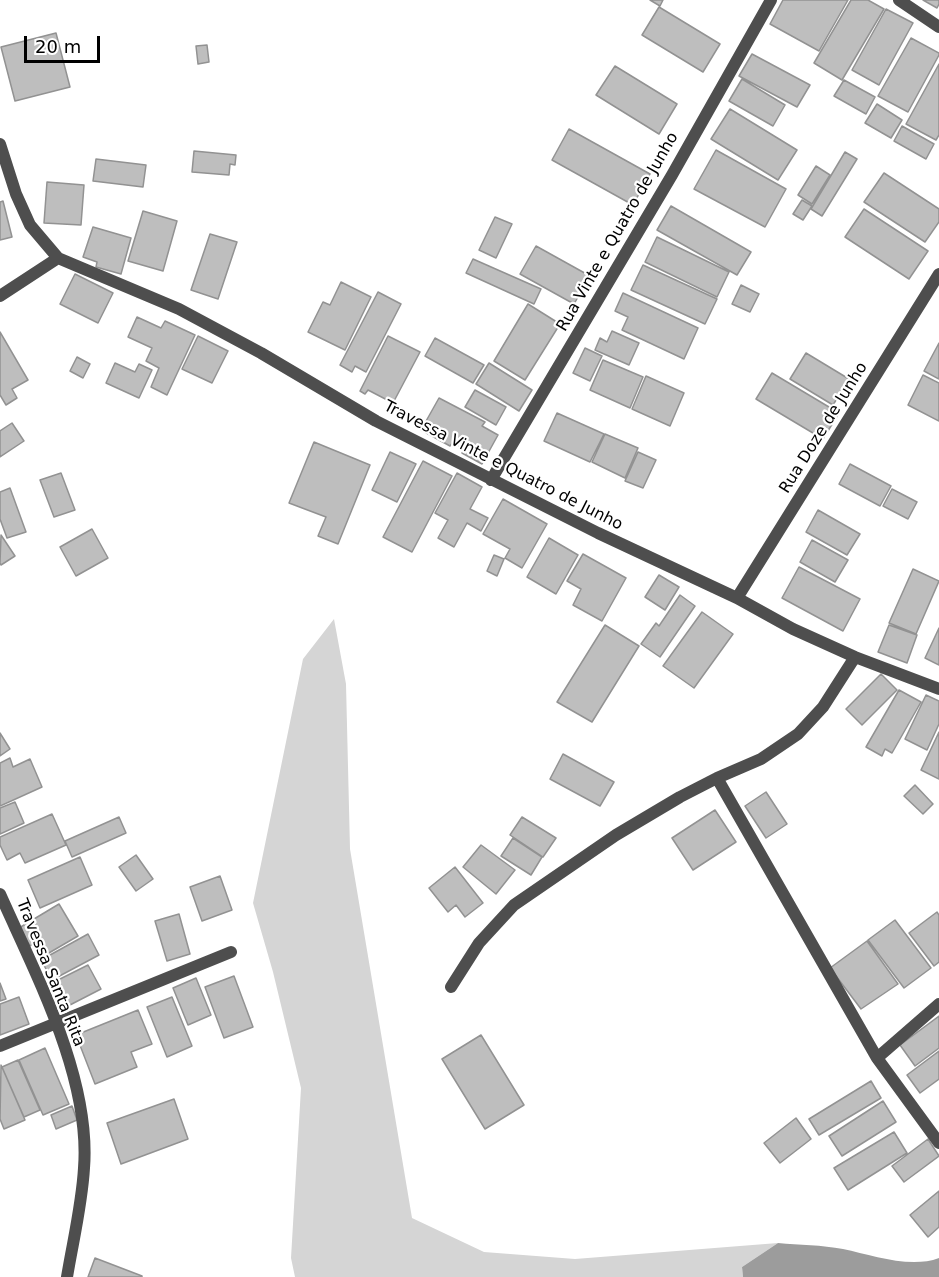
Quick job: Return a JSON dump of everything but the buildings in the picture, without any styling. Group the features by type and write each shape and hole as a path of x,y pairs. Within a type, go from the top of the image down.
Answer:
{"street":[{"name":"Rua Vinte e Quatro de Junho","path":"491,480 672,175 771,0"},
{"path":"899,0 939,27"},
{"path":"0,144 16,194 30,225 58,258 0,296"},
{"name":"Travessa Vinte e Quatro de Junho","path":"58,258 179,309 261,353 376,421 598,533 736,598 793,629 855,657 939,689"},
{"name":"Rua Doze de Junho","path":"736,598 939,274"},
{"path":"451,987 479,943 514,905 616,835 717,778 761,759 798,734 823,707 855,657"},
{"path":"717,778 877,1058 939,1143"},
{"name":"Travessa Santa Rita","path":"0,894 57,1024 72,1073 82,1118 85,1167 67,1277"},
{"path":"0,1046 231,952"},
{"path":"877,1058 939,1004"}],"shaded area":[{"path":"334,619 346,684 350,849 412,1218 484,1252 575,1259 778,1243 742,1267 743,1277 295,1277 291,1258 301,1088 273,972 253,903 303,659"},
{"path":"778,1243 835,1248 904,1262 939,1258 939,1277 743,1277 742,1267"}]}
